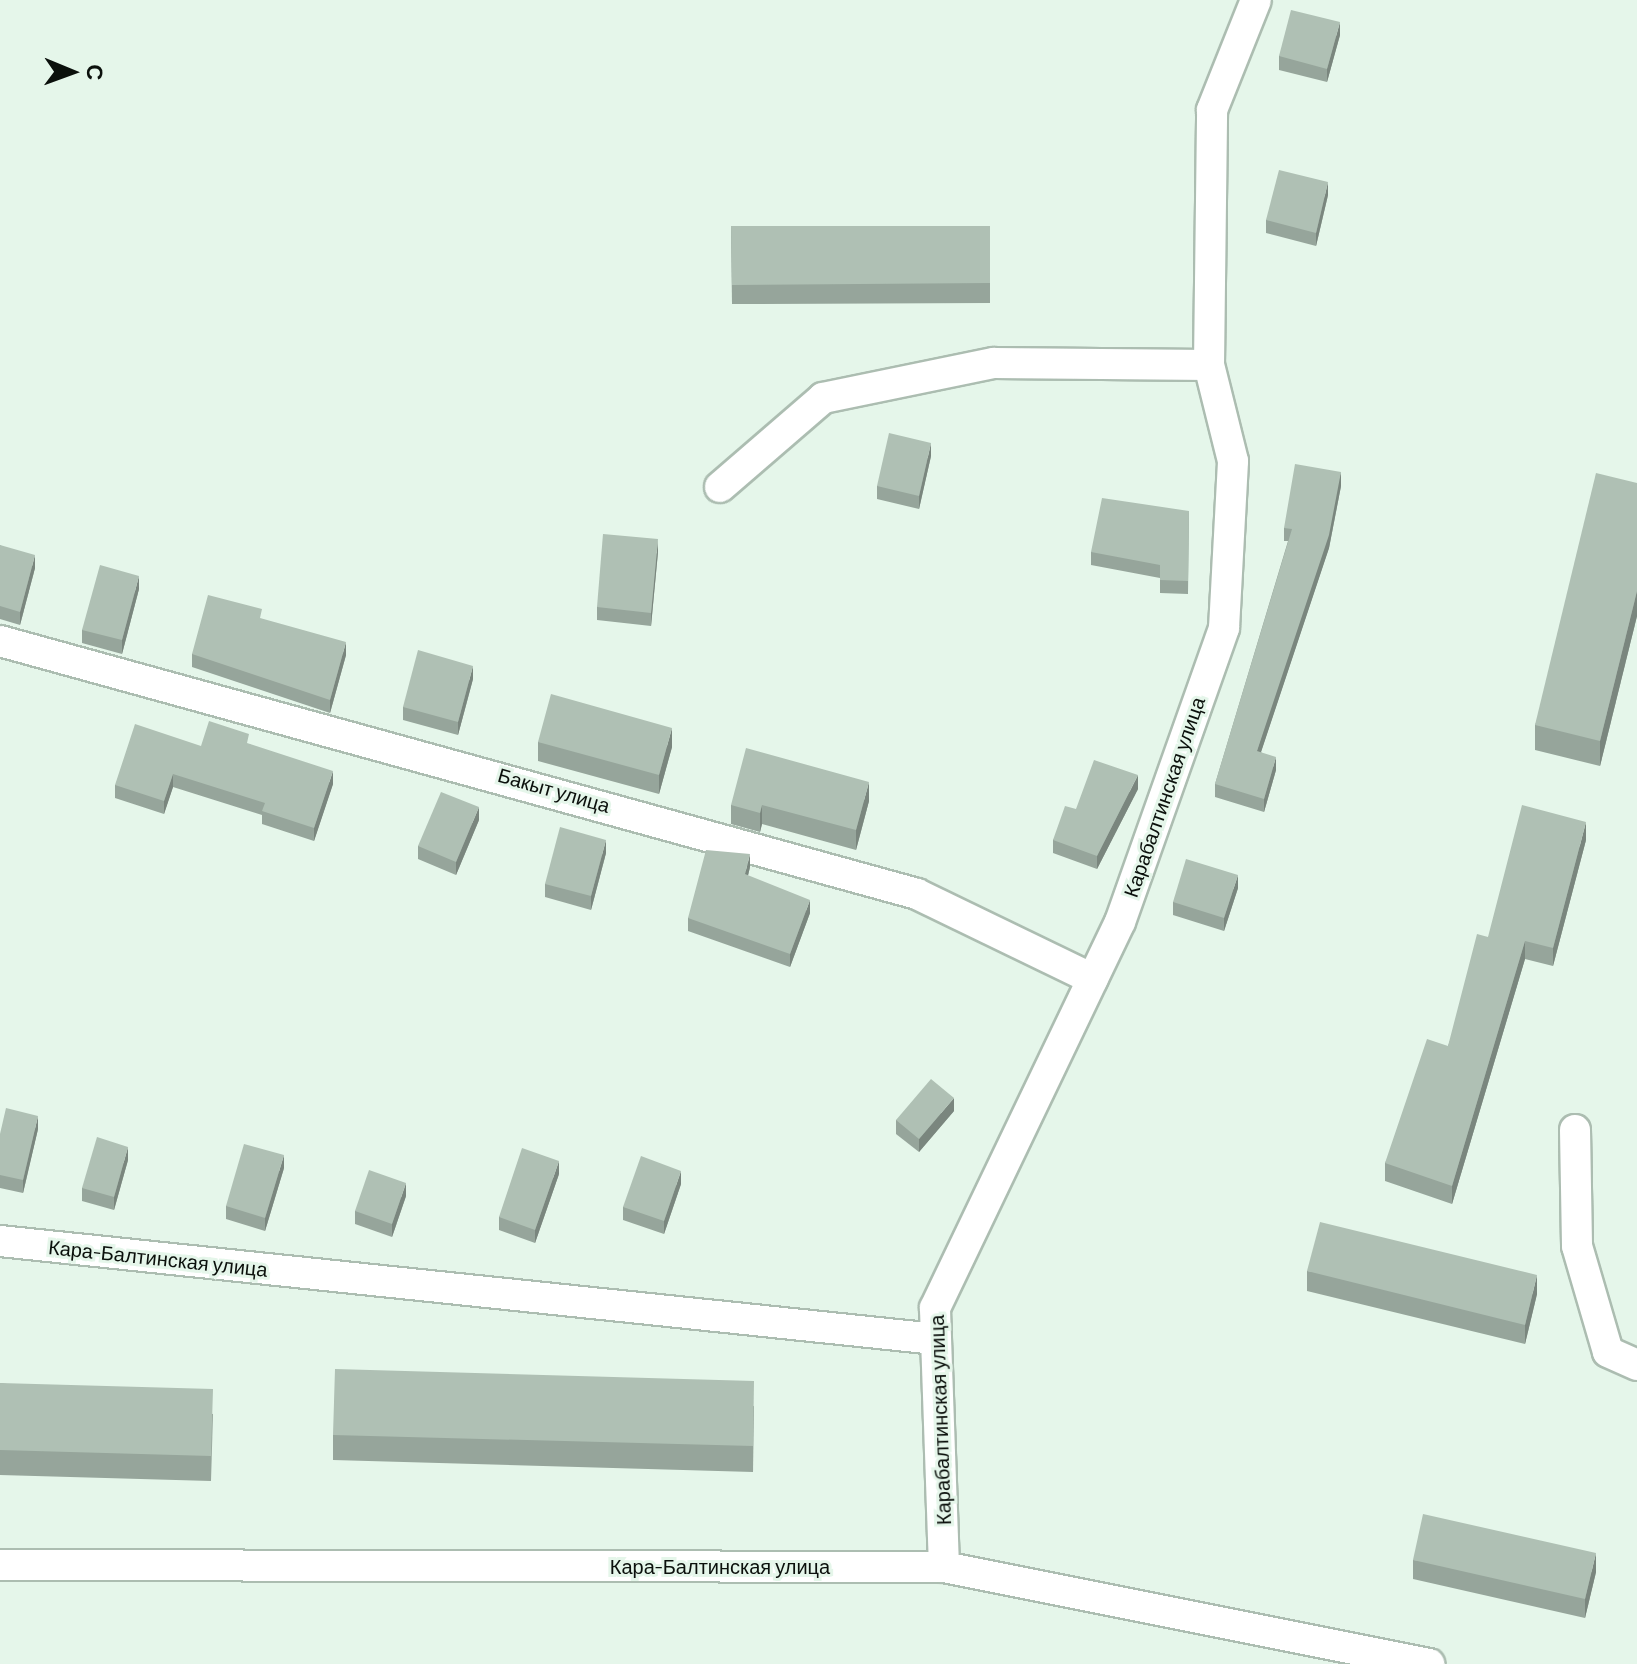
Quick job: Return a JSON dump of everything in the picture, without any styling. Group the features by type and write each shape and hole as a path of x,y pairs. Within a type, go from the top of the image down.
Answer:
{"street":[{"name":"Карабалтинская улица","path":"944,1567 935,1308 1120,922 1224,628 1233,461 1209,365 1212,110 1256,0"},
{"path":"720,487 823,398 994,363 1209,365"},
{"name":"Бакыт улица","path":"0,641 917,894 1093,979"},
{"path":"1575,1130 1577,1246 1608,1352 1637,1365"},
{"name":"Кара-Балтинская улица","path":"0,1241 936,1339"},
{"name":"Кара-Балтинская улица","path":"0,1565 944,1567 1429,1664"}],"building":[{"path":"1291,10 1340,22 1327,69 1279,56"},
{"path":"1279,170 1328,182 1316,233 1266,220"},
{"path":"731,226 990,226 990,283 732,285"},
{"path":"889,433 931,443 919,496 877,486"},
{"path":"1295,464 1341,472 1329,535 1257,751 1276,757 1264,799 1215,784 1292,529 1284,528"},
{"path":"1596,473 1637,483 1637,591 1600,741 1535,725"},
{"path":"1102,498 1189,511 1188,581 1160,580 1160,565 1091,552"},
{"path":"603,534 658,539 651,613 597,607"},
{"path":"0,545 35,555 20,612 0,606"},
{"path":"100,565 139,576 122,640 82,630"},
{"path":"208,595 262,609 260,618 346,642 330,700 192,654"},
{"path":"418,650 473,666 458,722 403,707"},
{"path":"551,694 672,728 659,775 538,742"},
{"path":"209,721 249,734 247,743 333,771 314,828 262,811 265,803 173,774 164,801 115,785 135,724 201,746"},
{"path":"746,748 869,782 856,830 762,805 760,813 731,805"},
{"path":"1094,760 1138,775 1097,856 1053,840 1065,806 1076,809"},
{"path":"441,792 479,807 456,862 418,846"},
{"path":"1522,805 1586,822 1553,948 1525,941 1452,1186 1385,1163 1427,1039 1448,1046 1477,934 1488,937"},
{"path":"560,827 606,840 591,896 545,884"},
{"path":"706,850 750,854 745,874 810,900 790,954 688,918"},
{"path":"1186,859 1238,875 1224,918 1173,902"},
{"path":"931,1079 954,1098 919,1139 896,1120"},
{"path":"6,1108 38,1116 23,1180 0,1175 0,1134"},
{"path":"97,1137 128,1147 114,1197 82,1188"},
{"path":"244,1144 284,1155 265,1218 226,1206"},
{"path":"522,1148 559,1161 535,1230 499,1217"},
{"path":"641,1156 681,1171 664,1221 623,1207"},
{"path":"369,1170 406,1183 392,1224 355,1211"},
{"path":"1320,1222 1537,1275 1525,1325 1307,1271"},
{"path":"335,1369 754,1381 753,1446 333,1435"},
{"path":"0,1383 213,1389 211,1456 0,1450"},
{"path":"1423,1514 1596,1553 1585,1599 1413,1560"}]}
